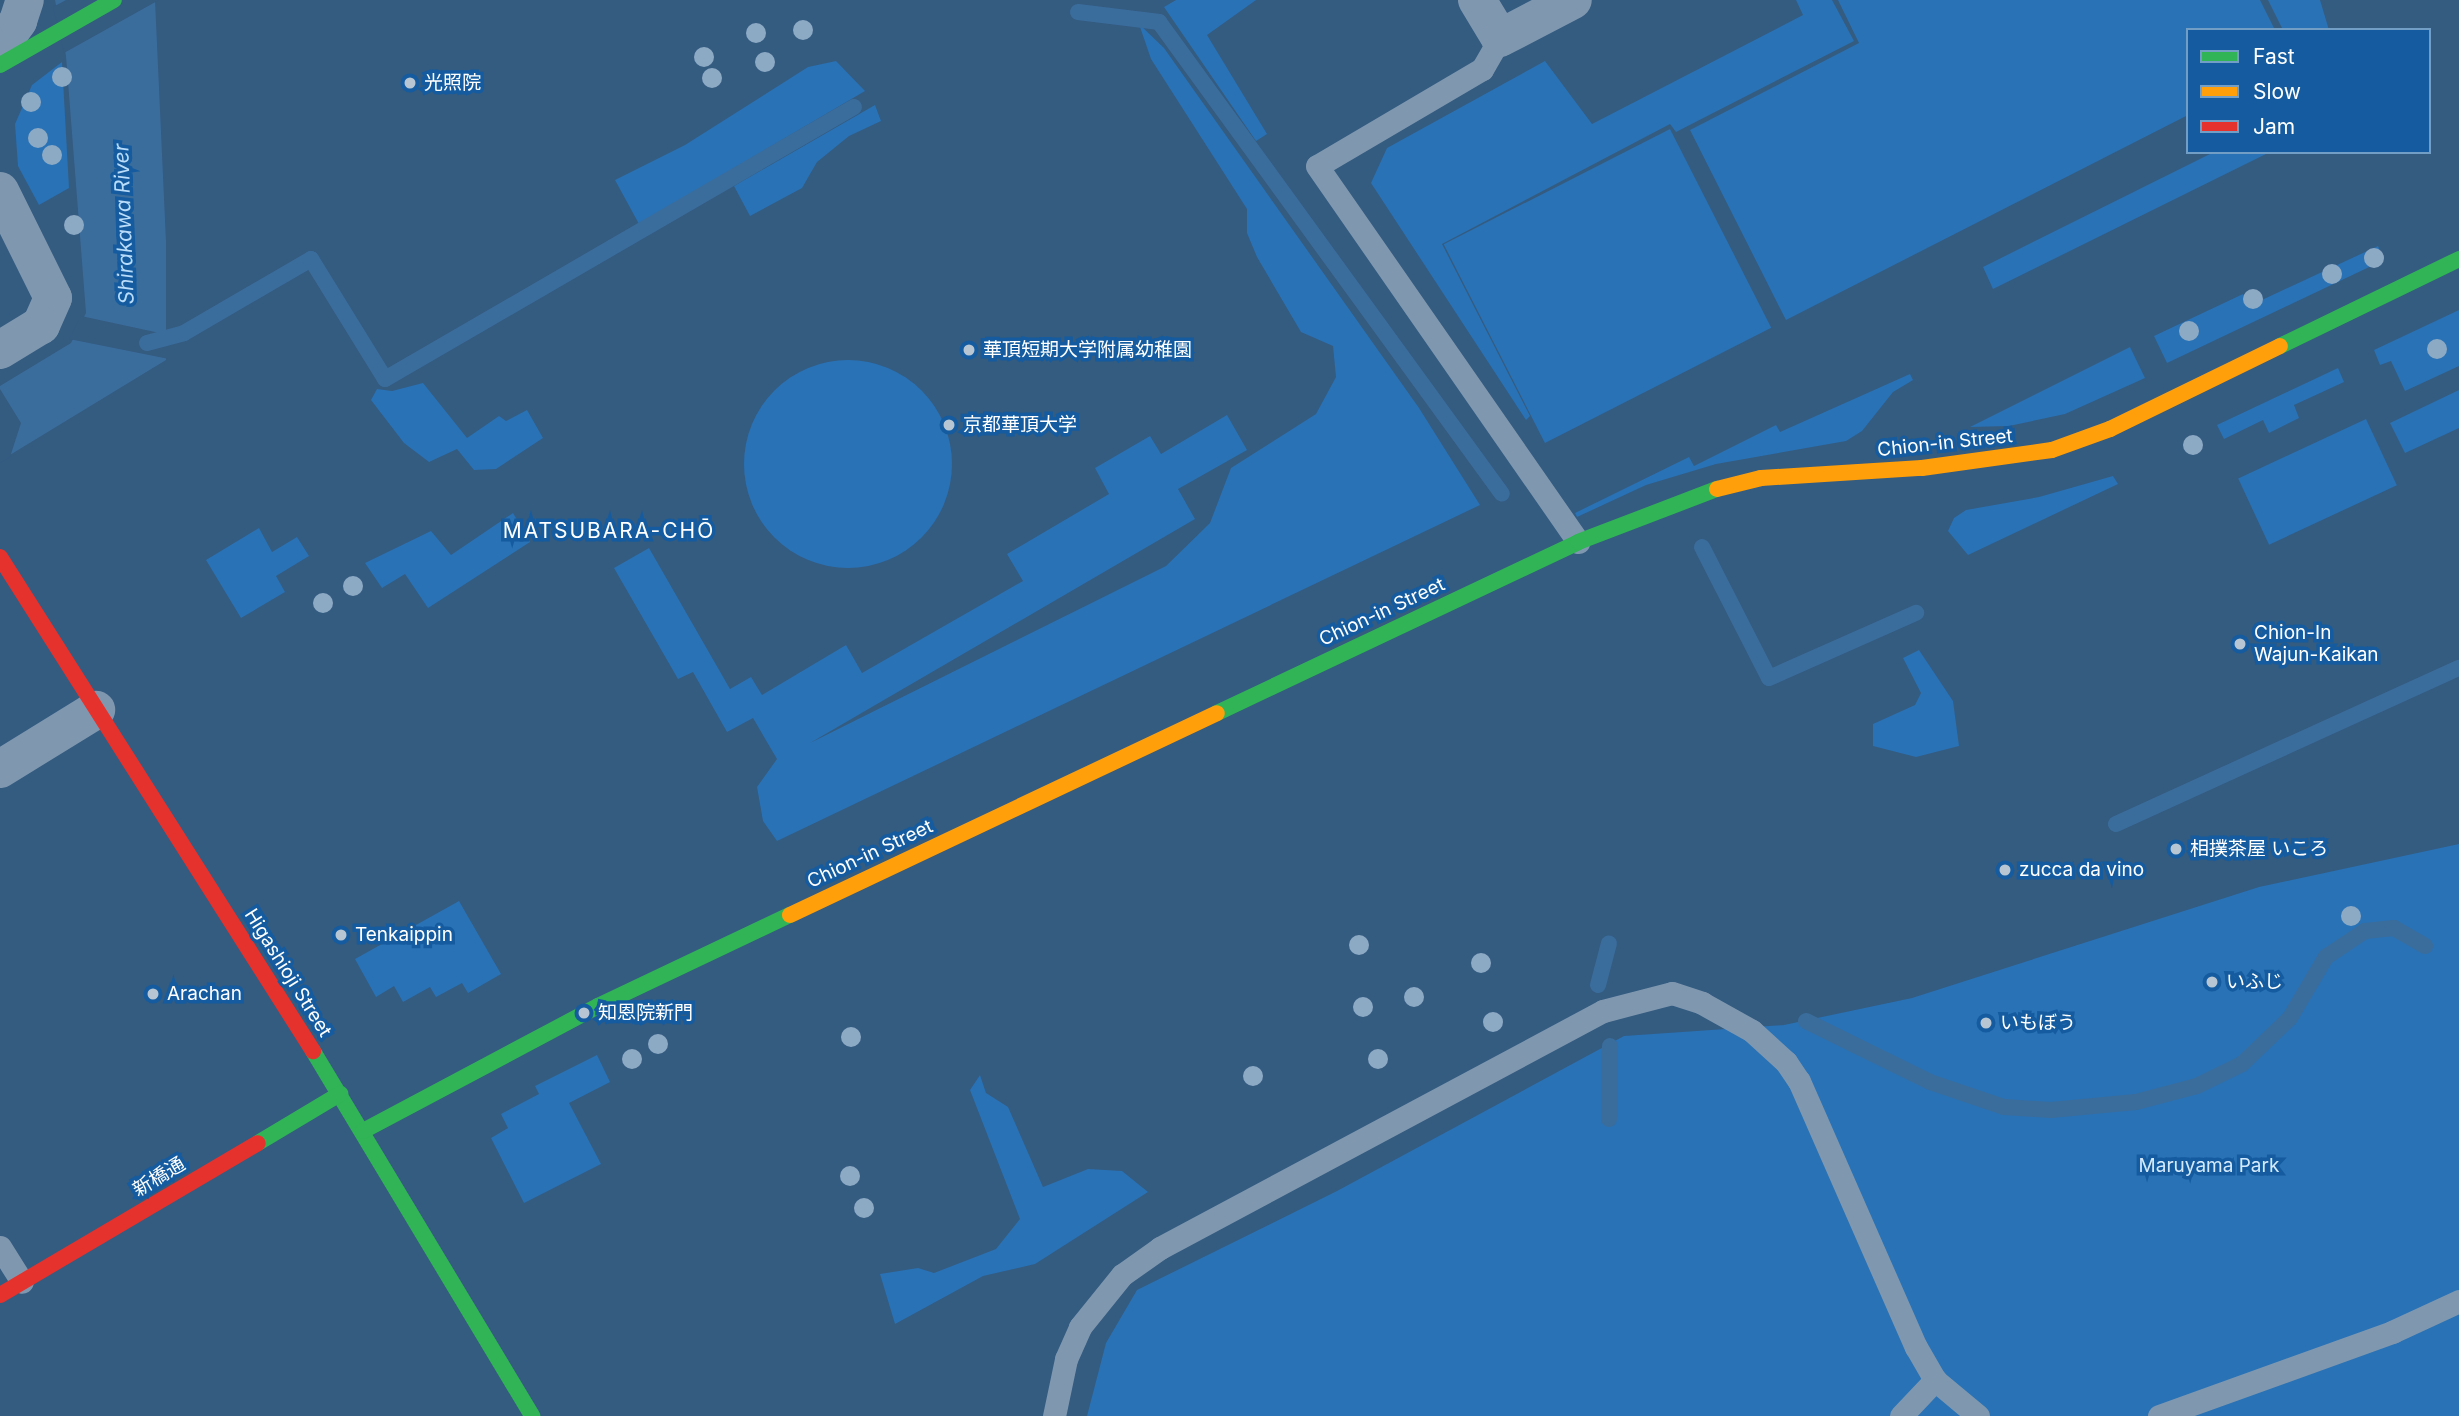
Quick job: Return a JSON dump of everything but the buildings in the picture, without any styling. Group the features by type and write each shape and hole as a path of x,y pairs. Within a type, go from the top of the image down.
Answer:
{"street":[{"path":"0,46 18,21 25,0"},
{"path":"0,65 114,0"},
{"path":"1477,0 1500,38 1573,0"},
{"path":"0,191 53,298 41,325 0,350"},
{"name":"Chion-in Street","path":"363,1131 598,1006 1577,542 1693,495 1739,482 1993,461 2062,447 2110,429 2459,259"},
{"name":"Higashioji Street","path":"0,557 363,1131 532,1416"},
{"path":"0,769 96,709"},
{"name":"新橋通","path":"0,1295 340,1094"}],"lane":[{"path":"1500,38 1482,69 1317,166 1577,542"},
{"path":"1054,1416 1066,1359 1080,1327 1122,1275 1160,1248 1603,1011 1672,993 1702,1003 1752,1031 1799,1080 1916,1347 1935,1380 1978,1416"},
{"path":"0,1247 22,1282"},
{"path":"2160,1416 2392,1332 2459,1301"},
{"path":"1901,1416 1935,1380"}],"green space":[{"path":"1176,0 1256,0 1207,35 1267,134 1256,141 1164,7"},
{"path":"1796,0 1832,0 1854,41 1676,132 1670,124 1442,244 1530,416 1526,420 1371,183 1387,148 1545,61 1592,124 1803,15"},
{"path":"1838,0 2260,0 2274,28 2186,28 2186,116 1786,320 1690,130 1859,43"},
{"path":"2268,0 2320,0 2328,28 2282,28"},
{"path":"1139,24 1164,48 1419,408 1480,505 777,841 763,821 757,787 777,759 753,718 727,732 693,672 678,679 614,568 649,548 730,689 751,677 762,695 846,645 862,673 1023,581 1007,554 1109,494 1095,468 1150,436 1161,454 1227,415 1247,450 1178,489 1195,519 810,743 1166,566 1210,523 1231,468 1316,414 1336,377 1333,346 1301,332 1257,257 1247,233 1247,209 1151,59"},
{"path":"836,61 865,91 639,224 615,180 685,145 808,67"},
{"path":"62,62 69,188 39,205 18,166 15,124 32,85"},
{"path":"875,105 881,121 849,136 817,162 802,188 750,216 734,186"},
{"path":"1670,129 1771,328 1545,443 1444,244"},
{"path":"2210,154 2266,154 1993,289 1983,267"},
{"path":"2378,246 2384,260 2167,363 2154,336 2243,294 2249,306"},
{"path":"2459,310 2459,366 2405,391 2391,361 2380,365 2374,350"},
{"path":"2130,347 2145,378 2065,414 2009,426 1970,427"},
{"path":"848,360 888,368 906,377 922,390 935,406 944,424 952,464 944,504 935,522 922,538 906,551 888,560 848,568 808,560 790,551 774,538 761,522 752,504 744,464 752,424 761,406 774,390 790,377 808,368"},
{"path":"2338,368 2344,382 2294,405 2299,418 2269,433 2263,420 2224,439 2217,425"},
{"path":"1910,374 1913,380 1893,392 1862,431 1846,441 1716,464 1646,485 1577,517 1575,513 1689,457 1694,466 1776,425 1780,432"},
{"path":"423,383 467,438 499,416 506,421 527,410 543,438 496,469 474,470 457,449 429,462 404,443 371,400 377,389 392,391"},
{"path":"2459,390 2459,428 2405,453 2390,423"},
{"path":"2366,419 2397,485 2269,545 2238,479"},
{"path":"2113,476 2118,484 1968,555 1948,531 1954,518 1966,510 2039,497"},
{"path":"513,513 530,542 428,608 405,574 382,588 365,563 431,531 451,555"},
{"path":"259,528 272,552 297,537 309,556 276,576 285,592 241,618 206,560"},
{"path":"1919,650 1953,701 1959,746 1916,757 1873,746 1873,724 1915,705 1921,693 1903,658"},
{"name":"Maruyama Park","path":"2459,844 2459,1416 1087,1416 1106,1343 1137,1290 1337,1191 1624,1036 1784,1025 1912,998 2259,887"},
{"path":"459,901 501,974 468,993 462,983 436,997 430,987 403,1002 394,986 376,997 355,959"},
{"path":"597,1055 610,1082 569,1103 601,1164 524,1203 491,1138 508,1128 501,1114 539,1094 535,1086"},
{"path":"980,1075 986,1093 1008,1107 1043,1187 1088,1169 1122,1171 1148,1192 1035,1264 983,1276 895,1324 880,1274 918,1268 934,1273 996,1249 1020,1219 970,1090"}],"water":[{"name":"Shirakawa River","path":"55,0 155,0 166,242 166,360 0,461 0,386 71,343 86,313 66,56"}],"pier":[{"path":"66,0 159,0 64,53 53,7"},
{"path":"81,316 169,335 169,359 69,339"},
{"path":"0,389 21,423 10,457 0,463"}],"waterway":[{"path":"1078,12 1159,22 1502,494"},
{"path":"147,343 184,333 311,259 385,379 854,107"},
{"path":"1702,547 1769,678 1916,613"},
{"path":"2116,824 2459,668"},
{"path":"1806,1021 1930,1082 2004,1107 2051,1110 2136,1102 2197,1086 2242,1064 2290,1018 2326,957 2365,931 2394,928 2425,946"},
{"path":"1598,985 1609,943"},
{"path":"1609,1119 1610,1046"}],"traffic: fast":[{"path":"0,65 114,0"},
{"path":"2280,346 2459,259"},
{"path":"1217,713 1578,542 1717,489"},
{"path":"363,1131 598,1006 790,915"},
{"path":"313,1051 532,1416"},
{"path":"258,1143 340,1094"}],"traffic: slow":[{"path":"1717,489 1761,478 1922,468 2052,450 2110,429 2280,346"},
{"path":"790,915 1217,713"}],"traffic: jam":[{"path":"0,557 313,1051"},
{"path":"0,1295 258,1143"}],"place":[{"name":"光照院","path":"410,83"},
{"name":"華頂短期大学附属幼稚園","path":"969,350"},
{"name":"京都華頂大学","path":"949,425"},
{"name":"Chion-In Wajun-Kaikan","path":"2240,644"},
{"name":"相撲茶屋 いころ","path":"2176,849"},
{"name":"zucca da vino","path":"2005,870"},
{"name":"Tenkaippin","path":"341,935"},
{"name":"いふじ","path":"2212,982"},
{"name":"Arachan","path":"153,994"},
{"name":"知恩院新門","path":"584,1013"},
{"name":"いもぼう","path":"1986,1023"}],"district":[{"name":"MATSUBARA-CHŌ","path":"609,531"}]}
